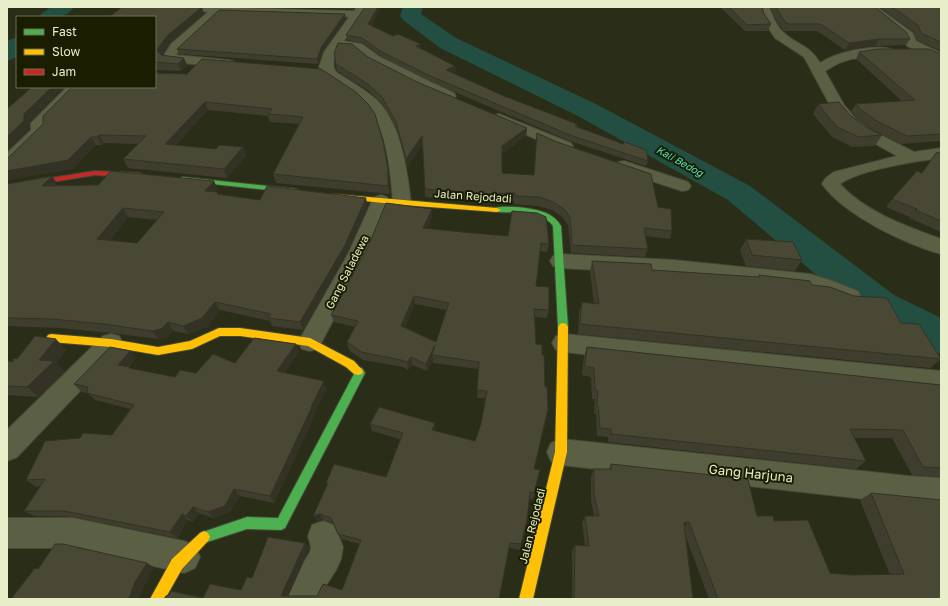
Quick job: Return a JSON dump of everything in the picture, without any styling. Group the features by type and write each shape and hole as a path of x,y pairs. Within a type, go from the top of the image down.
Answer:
{"street":[{"path":"764,7 769,20 779,35 805,52 818,70 838,106 850,121 866,133 912,157"},
{"path":"870,7 909,36 912,43 941,58"},
{"path":"219,8 175,47 168,58 243,65"},
{"path":"197,9 264,9 306,13 360,10"},
{"path":"254,21 264,9"},
{"path":"360,10 336,44 321,71 368,99 381,114 387,127 399,169 402,203"},
{"path":"336,44 358,47 375,60 417,82 460,101"},
{"path":"162,47 175,47"},
{"path":"818,70 833,60 848,55 927,51"},
{"path":"189,74 200,61"},
{"path":"7,162 39,131 39,123 74,88"},
{"path":"488,113 578,151"},
{"path":"941,153 912,157 840,176 833,180 831,184 842,197 853,205 914,236 941,247"},
{"path":"608,161 682,186"},
{"path":"7,186 95,173 146,175"},
{"path":"176,178 305,192"},
{"name":"Jalan Rejodadi","path":"328,195 402,203 538,214 548,216 554,220 557,226 564,343 561,452 526,599"},
{"name":"Gang Saladewa","path":"310,342 358,254 381,201"},
{"path":"560,261 674,268 810,282 850,297"},
{"path":"51,338 112,343 158,351 192,345 219,332 240,332 310,342 350,364 360,373 281,524 247,523 202,538 177,564 157,599"},
{"path":"7,448 112,343"},
{"path":"564,343 941,382"},
{"name":"Gang Harjuna","path":"561,452 901,489 941,492"},
{"path":"7,533 72,533 184,557"},
{"path":"304,599 315,573 324,559 327,547 322,536"}],"building":[{"path":"122,7 202,7 167,36 157,50 161,55 184,58 178,64 156,62 156,16 110,16"},
{"path":"365,7 378,7 368,24 393,36 398,34 421,44 416,46 455,66 446,70 504,96 577,124 575,126 623,144 625,142 646,150 648,161 570,135 428,75 380,51 362,38 346,35"},
{"path":"729,7 762,7 764,14 771,24 747,25"},
{"path":"776,7 875,7 906,32 910,39 879,39 849,43 821,24 787,24"},
{"path":"892,7 941,7 941,42 921,33 918,25"},
{"path":"219,10 345,14 322,46 317,59 177,49"},
{"path":"338,43 352,44 368,57 417,82 527,128 502,146 502,173 534,175 537,133 557,142 651,174 658,207 671,209 672,231 644,228 648,249 572,245 570,217 564,209 553,202 539,197 515,196 515,193 488,194 425,189 422,136 406,159 396,122 382,97 368,84 336,64 334,53"},
{"path":"877,49 929,49 941,54 941,134 907,136 877,121 860,109 856,104 915,100 859,52"},
{"path":"202,59 321,69 356,92 368,104 375,114 383,141 388,169 388,186 273,174 303,117 268,114 272,109 205,102 165,144 216,149 219,145 243,147 224,169 123,159 146,136 99,135 97,137 91,137 68,160 7,171 7,159 43,124 43,116 71,88 156,88 156,73 187,74"},
{"path":"31,88 51,88 24,114 24,121 7,137 7,109"},
{"path":"839,102 850,115 866,127 882,135 859,137 837,127 818,104"},
{"path":"941,152 941,221 892,199 917,171 922,173 936,153"},
{"path":"111,171 214,181 205,191 260,200 267,186 366,198 345,245 300,322 268,318 271,314 215,302 202,318 183,326 168,322 161,329 152,331 104,324 52,319 7,318 7,184 52,176 42,186 98,185","holes":["123,208 164,212 137,243 97,239"]},
{"path":"386,203 432,209 423,228 462,232 508,236 512,211 537,213 546,217 549,244 541,243 536,286 549,287 549,310 534,309 536,344 542,345 542,355 544,355 545,387 547,387 548,409 534,469 540,470 534,493 530,492 527,520 521,544 510,543 499,599 164,599 171,591 203,598 210,584 241,590 247,577 252,578 268,537 305,543 281,596 317,596 323,584 342,590 361,540 338,534 331,518 320,514 313,516 328,483 326,483 334,464 386,477 403,433 370,424 379,407 435,423 432,430 475,441 481,424 487,391 477,390 479,362 432,355 435,345 426,364 411,357 407,362 361,352 347,342 358,321 331,315 368,247","holes":["414,296 449,303 436,342 401,326"]},
{"path":"746,239 793,242 802,260 752,255"},
{"path":"592,261 651,264 652,270 759,277 759,275 810,281 812,285 830,287 854,296 887,298 901,323 919,324 941,359 580,324 582,302 599,304"},
{"path":"35,336 56,339 39,360 54,361 27,387 7,386 7,361 13,362 13,358 17,359"},
{"path":"254,338 296,344 277,371 324,381 270,496 234,489 225,506 208,512 193,507 186,516 182,514 170,532 64,511 24,511 45,479 26,480 45,441 80,438 83,433 112,435 134,405 87,393 88,387 74,384 110,347 130,351 118,365 175,377 180,370 196,373 213,354 235,363"},
{"path":"587,347 941,385 941,468 923,467 903,430 850,429 866,461 611,434 611,429 600,428 597,405 598,391 595,390 594,368 585,366"},
{"path":"611,464 748,479 757,516 773,516 774,521 808,520 830,573 852,575 904,574 871,493 941,500 941,599 718,599 689,522 684,523 693,599 574,599 575,545 589,546 585,516 599,516 594,494 594,469 611,469"},
{"path":"55,544 63,544 147,563 135,582 128,599 11,599 35,568 38,569"}],"waterway":[{"path":"50,16 64,7"},
{"name":"Kali Bedog","path":"413,7 410,16 448,43 587,110 739,193 880,306 941,337"},
{"path":"7,54 16,45"}],"traffic: fast":[{"path":"185,179 296,191"},
{"path":"497,210 522,210 539,213 553,220 557,226 563,327"},
{"path":"204,537 247,523 281,524 360,373 358,371"}],"traffic: slow":[{"path":"336,196 402,203 497,210"},
{"path":"526,599 561,452 563,327"},
{"path":"51,338 111,343 158,351 192,345 219,332 240,332 310,342 350,364 358,371"},
{"path":"157,599 177,564 204,537"}],"traffic: jam":[{"path":"7,187 95,173 139,175"}]}
